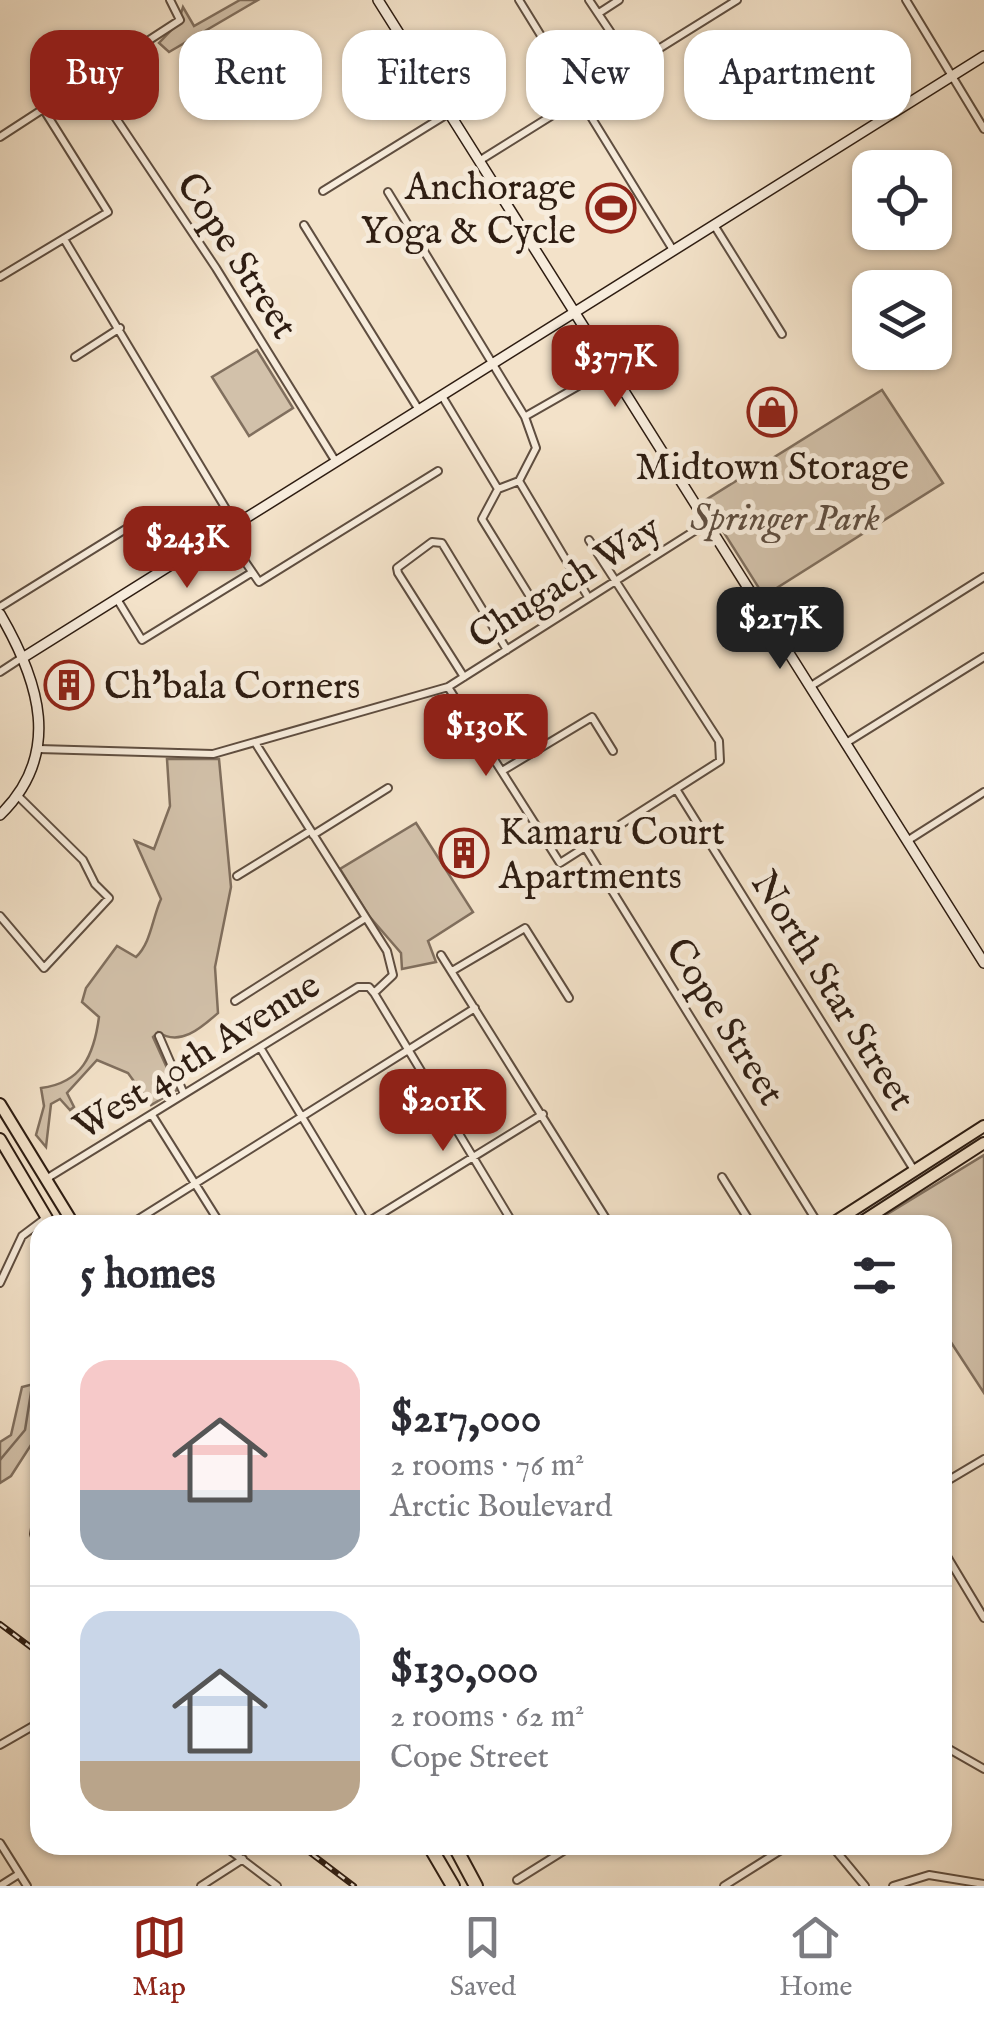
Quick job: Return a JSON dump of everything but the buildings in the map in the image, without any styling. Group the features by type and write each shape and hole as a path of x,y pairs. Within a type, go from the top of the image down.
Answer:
{"highway":[{"path":"435,1855 453,1886"},
{"path":"459,1855 476,1886"}],"main road":[{"path":"378,0 397,30"},
{"path":"24,657 984,56"},
{"path":"454,120 984,963"},
{"path":"0,611 24,657 40,708 38,748 17,794 1,816"},
{"path":"0,1104 68,1215"},
{"path":"845,1215 984,1126"},
{"path":"0,1140 45,1215"},
{"path":"872,1215 984,1143"}],"street":[{"path":"159,34 180,20 170,0"},
{"path":"520,0 538,30"},
{"path":"589,0 610,30"},
{"path":"599,13 619,0"},
{"path":"664,44 737,0"},
{"path":"906,0 984,129"},
{"path":"0,137 30,119"},
{"path":"0,278 108,212 50,120"},
{"name":"Cope Street","path":"118,120 216,268 336,462"},
{"path":"323,191 436,120"},
{"path":"479,160 544,120"},
{"path":"594,120 674,250"},
{"path":"388,192 525,416 536,448 519,480 498,490 482,519 546,624"},
{"path":"304,225 419,410"},
{"path":"714,225 782,334"},
{"path":"64,239 229,514 231,541 259,582 438,471"},
{"path":"75,357 120,328"},
{"path":"525,416 611,367"},
{"path":"442,396 498,490"},
{"path":"519,480 588,597"},
{"path":"0,611 145,517"},
{"name":"Chugach Way","path":"38,748 214,754 448,687 708,522"},
{"path":"448,687 560,864 720,761 718,742 589,540"},
{"path":"464,677 398,573 408,558 432,542 442,543 506,650"},
{"path":"117,599 142,640 250,572"},
{"path":"811,686 984,577"},
{"path":"0,672 24,657"},
{"path":"846,743 984,658"},
{"path":"502,771 592,718 613,751"},
{"path":"256,744 394,965 393,975 374,994 508,1215"},
{"path":"237,876 388,788"},
{"name":"North Star Street","path":"676,789 914,1170"},
{"path":"907,841 984,792"},
{"path":"0,916 44,968 109,898 94,884 83,860 17,794"},
{"name":"Cope Street","path":"585,847 813,1215"},
{"path":"235,1001 364,919"},
{"path":"452,971 525,928 569,998"},
{"path":"441,955 603,1215"},
{"name":"West 40th Avenue","path":"46,1179 358,988 369,988 374,994"},
{"path":"145,1215 475,1008"},
{"path":"158,1036 184,1094"},
{"path":"261,1049 360,1215"},
{"path":"379,1215 543,1114"},
{"path":"152,1115 215,1215"},
{"path":"722,1178 746,1215"},
{"path":"0,1282 22,1236 30,1232"},
{"path":"952,1478 984,1459"},
{"path":"952,1565 984,1618"},
{"path":"0,1746 30,1728"},
{"path":"952,1752 984,1769"},
{"path":"0,1844 27,1886"},
{"path":"237,1855 277,1886"},
{"path":"518,1880 557,1855"},
{"path":"729,1885 774,1855"},
{"path":"839,1855 865,1886"},
{"path":"201,1886 243,1860"},
{"path":"0,1886 19,1874"},
{"path":"894,1886 929,1875 984,1884"}],"green space":[{"path":"240,0 258,0 207,30 179,30 179,46 169,52 159,43 178,23 183,7 194,26"},
{"path":"257,350 293,408 249,436 212,377"},
{"name":"Springer Park","path":"882,390 943,483 764,596 704,501"},
{"path":"167,759 219,759 231,887 215,967 218,1013 182,1037 158,1032 153,1037 177,1090 151,1105 128,1073 97,1060 67,1093 74,1107 70,1110 60,1099 51,1104 46,1147 36,1135 44,1106 41,1088 76,1073 94,1043 99,1017 82,1002 86,988 117,946 136,957 148,938 161,899 135,841 154,849 170,806"},
{"path":"416,823 473,912 428,941 436,962 402,969 401,953 369,916 340,869"},
{"path":"984,1155 984,1393 952,1344 952,1215 886,1215"},
{"path":"30,1385 30,1447 11,1476 0,1483 0,1442 11,1435 22,1387"}],"waterway":[{"path":"0,1460 25,1430 30,1399"}],"railway":[{"path":"0,1624 30,1646"},
{"path":"313,1855 354,1886"}],"place":[{"name":"Anchorage Yoga & Cycle","path":"611,208"},
{"name":"Midtown Storage","path":"772,412"},
{"name":"Ch'bala Corners","path":"69,685"},
{"name":"Kamaru Court Apartments","path":"464,853"}]}
